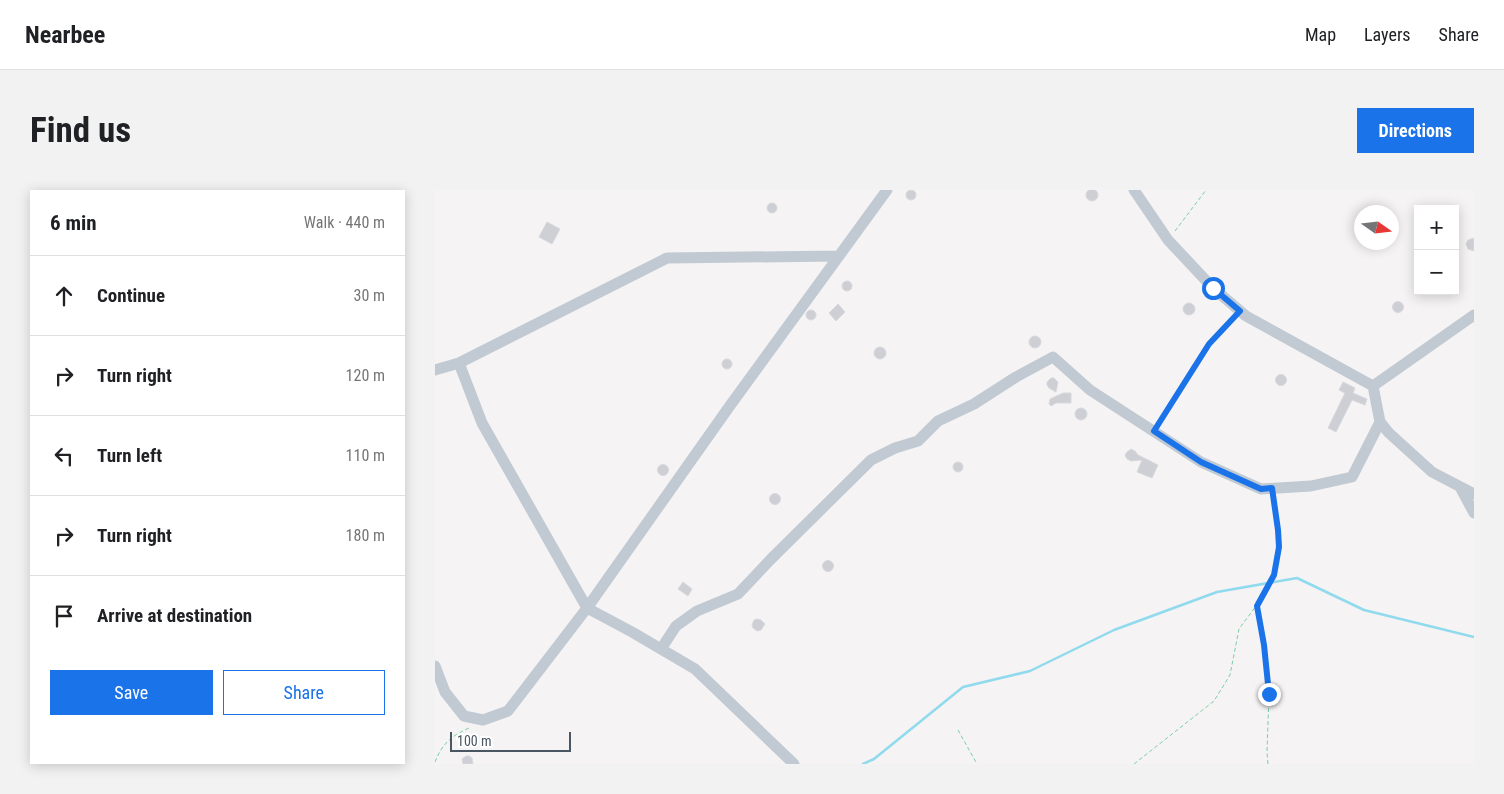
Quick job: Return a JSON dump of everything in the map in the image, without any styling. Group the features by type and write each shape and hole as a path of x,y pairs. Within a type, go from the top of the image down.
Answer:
{"street":[{"path":"435,666 445,692 464,716 483,720 508,711 587,608 729,407 887,190"},
{"path":"1134,190 1168,240 1213,288 1246,316 1373,386"},
{"path":"435,370 459,363 667,258 838,256"},
{"path":"1373,386 1474,314"},
{"path":"661,649 676,626 697,611 738,594 871,460 895,448 918,441 938,421 975,404 1016,377 1053,357 1090,390 1201,462 1261,489 1311,486 1352,478 1380,422"},
{"path":"459,363 482,423 587,608 695,669 794,764"},
{"path":"1373,386 1380,422 1389,433 1433,472 1474,494"},
{"path":"1460,487 1474,513"}],"path":[{"path":"1168,240 1206,190"},
{"path":"1154,431 1209,344 1240,311"},
{"path":"1134,764 1214,701 1230,675 1239,629 1257,606 1274,575 1279,547 1272,488"},
{"path":"1257,606 1264,645 1269,694 1268,764"},
{"path":"435,762 439,751 457,733 483,720"},
{"path":"958,730 977,764"}],"building":[{"path":"1092,189 1098,195 1092,201 1086,195"},
{"path":"909,190 913,190 916,195 915,199 909,200 906,197 906,193"},
{"path":"770,203 774,203 777,208 776,212 770,213 767,210 767,206"},
{"path":"547,222 560,229 552,244 539,237"},
{"path":"1474,238 1474,251 1468,249 1466,244 1468,240"},
{"path":"845,281 849,281 852,286 851,290 845,291 842,288 842,284"},
{"path":"1398,301 1404,307 1398,313 1392,307"},
{"path":"1189,303 1195,309 1189,315 1183,309"},
{"path":"838,304 845,312 836,321 829,313"},
{"path":"809,310 813,310 816,315 815,319 809,320 806,317 806,313"},
{"path":"1035,336 1041,342 1035,348 1029,342"},
{"path":"880,347 886,353 880,359 874,353"},
{"path":"725,359 729,359 732,364 731,368 725,369 722,366 722,362"},
{"path":"1281,374 1287,380 1281,386 1275,380"},
{"path":"1051,378 1058,382 1056,392 1047,385"},
{"path":"1343,382 1355,388 1353,393 1367,399 1365,405 1352,400 1336,432 1328,428 1345,393 1339,390"},
{"path":"1063,393 1071,393 1071,403 1056,403 1051,406 1049,404 1050,399"},
{"path":"1081,408 1087,414 1081,420 1075,414"},
{"path":"1131,449 1138,455 1158,465 1152,478 1137,472 1142,460 1131,461 1127,459 1125,455"},
{"path":"956,462 960,462 963,467 962,471 956,472 953,469 953,465"},
{"path":"663,464 669,470 663,476 657,470"},
{"path":"775,493 781,499 775,505 769,499"},
{"path":"828,560 834,566 828,572 822,566"},
{"path":"683,582 692,589 688,596 678,589"},
{"path":"757,619 765,624 761,630 757,631 752,625 754,620"},
{"path":"466,756 472,758 473,764 463,764 462,759"}],"waterway":[{"path":"863,764 874,759 963,687 1030,671 1114,630 1217,592 1297,578 1364,610 1474,637"}],"route":[{"path":"1213,288 1240,311 1209,344 1154,431 1201,462 1261,489 1272,488 1279,547 1274,575 1257,606 1264,645 1269,694"}]}
